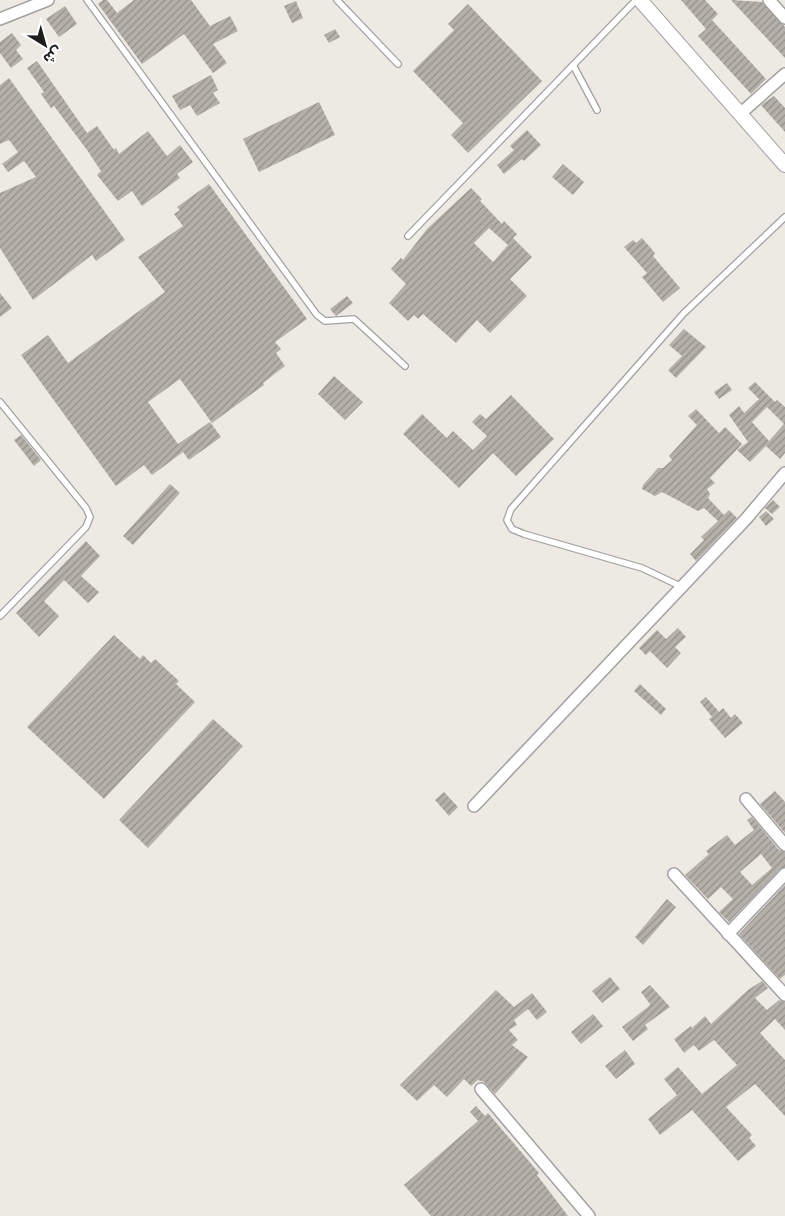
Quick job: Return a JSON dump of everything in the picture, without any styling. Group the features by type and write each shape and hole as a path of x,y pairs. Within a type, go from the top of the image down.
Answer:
{"street":[{"path":"0,19 48,0"},
{"path":"640,0 785,165"},
{"path":"769,0 785,18"},
{"path":"740,114 785,74"},
{"path":"474,806 746,519 785,474"},
{"path":"746,799 785,845"},
{"path":"674,874 728,934 784,991"},
{"path":"728,934 785,874"},
{"path":"481,1089 589,1216"}],"lane":[{"path":"87,0 317,315 325,321 354,319 405,366"},
{"path":"337,0 398,64"},
{"path":"408,236 636,0"},
{"path":"573,65 597,110"},
{"path":"682,587 642,568 524,534 512,528 507,520 511,509 684,314 785,217"},
{"path":"0,402 86,508 90,517 86,527 0,616"}],"building":[{"path":"103,0 107,0 117,13 134,0 191,0 210,26 230,16 238,31 213,44 227,63 213,73 184,34 142,64 98,4"},
{"path":"681,0 705,0 718,14 712,20 766,79 751,94 698,36 706,29"},
{"path":"731,0 762,2 785,27 785,58"},
{"path":"296,1 303,18 292,23 284,6"},
{"path":"468,4 542,81 468,153 451,135 463,123 413,71 454,30 448,24"},
{"path":"65,6 77,24 59,37 46,19"},
{"path":"335,29 340,37 329,43 324,35"},
{"path":"12,33 21,45 16,50 23,59 11,68 0,53 0,42"},
{"path":"37,61 87,133 97,126 119,154 148,131 167,156 180,145 193,162 177,174 180,178 142,206 132,191 118,201 97,175 101,171 87,150 54,106 51,108 41,94 44,92 27,68"},
{"path":"211,75 218,90 213,93 220,103 197,116 190,105 180,110 172,96"},
{"path":"9,78 125,240 96,261 92,255 33,300 0,248 0,193 36,177 24,161 8,172 2,164 18,152 9,140 0,144 0,85"},
{"path":"774,96 785,108 785,132 761,105"},
{"path":"319,102 335,135 259,172 243,139"},
{"path":"527,130 541,145 524,161 522,159 504,174 497,165 514,150 510,146"},
{"path":"563,164 584,182 573,195 552,177"},
{"path":"209,184 307,319 275,342 281,349 276,353 285,366 263,383 264,385 212,423 180,379 148,402 178,444 210,422 221,437 189,460 183,452 152,475 144,465 116,486 21,355 48,335 68,363 165,292 138,257 183,226 174,214 180,210 177,207"},
{"path":"471,188 482,199 480,201 502,224 504,221 517,234 513,238 532,257 510,279 527,296 490,333 477,320 456,343 423,314 418,319 414,315 408,321 389,303 406,284 391,269 401,258 403,260 427,229","holes":["489,228 508,245 493,262 474,243"]},
{"path":"642,238 655,253 653,256 680,288 663,302 642,277 647,273 624,247 633,240 636,243"},
{"path":"0,293 12,308 0,317"},
{"path":"347,296 353,303 336,316 330,309"},
{"path":"684,329 706,347 676,378 668,370 682,356 669,345"},
{"path":"334,376 363,402 345,420 318,394"},
{"path":"755,382 775,402 777,400 785,407 785,453 780,459 766,446 750,462 737,450 748,442 729,415 739,406 744,413 759,399 748,388","holes":["767,407 784,424 769,441 752,422"]},
{"path":"727,383 732,390 719,399 714,392"},
{"path":"511,395 554,439 516,476 493,453 459,488 403,434 422,414 447,438 453,431 473,450 487,436 472,422 480,414 486,419"},
{"path":"696,409 719,433 725,427 742,444 710,478 715,483 707,489 710,494 708,498 724,515 729,510 737,518 696,561 690,554 704,540 701,537 718,521 704,508 698,511 662,492 655,496 642,489 643,485 658,468 663,468 672,460 669,456 697,425 688,416"},
{"path":"21,435 41,460 34,466 14,440"},
{"path":"170,484 180,493 133,545 123,536"},
{"path":"773,500 780,507 772,514 765,508"},
{"path":"766,511 774,519 766,526 759,517"},
{"path":"86,541 100,556 81,576 99,592 88,603 64,580 44,601 59,616 39,637 16,613"},
{"path":"678,628 686,637 675,647 681,653 667,668 650,651 646,655 639,648 657,630 666,639"},
{"path":"114,635 140,659 143,655 151,663 155,659 179,681 176,684 195,702 104,799 27,727"},
{"path":"640,684 666,709 661,715 634,691"},
{"path":"706,697 719,712 723,708 731,718 735,714 743,723 725,738 709,719 712,717 700,702"},
{"path":"213,719 243,746 148,848 119,820"},
{"path":"775,791 785,802 785,833 760,804"},
{"path":"444,792 458,807 449,816 435,800"},
{"path":"752,817 779,850 785,852 785,867 780,869 729,922 719,912 733,899 721,887 708,899 685,875 709,854 706,851 727,835 735,845 754,830 747,820","holes":["761,854 772,868 752,885 740,872"]},
{"path":"785,885 785,975 780,979 739,934"},
{"path":"667,899 676,907 643,945 635,937"},
{"path":"610,977 620,989 602,1003 592,991"},
{"path":"762,981 768,988 755,998 767,1010 779,1000 785,1002 785,1030 775,1019 760,1033 785,1060 785,1116 755,1084 726,1107 752,1135 749,1138 756,1146 738,1161 692,1110 660,1135 648,1119 677,1095 664,1079 678,1067 702,1094 737,1065 714,1040 699,1051 694,1045 684,1053 674,1039 691,1026 692,1028 705,1016 711,1024 748,990"},
{"path":"650,985 670,1007 645,1025 648,1029 633,1041 622,1027 650,1004 641,992"},
{"path":"496,990 514,1007 532,993 547,1012 537,1020 528,1009 514,1020 517,1025 509,1030 518,1040 512,1045 528,1057 495,1094 484,1082 478,1080 471,1086 464,1079 447,1097 434,1085 417,1101 400,1085"},
{"path":"593,1014 603,1026 581,1044 571,1032"},
{"path":"625,1050 635,1064 616,1079 605,1066"},
{"path":"476,1106 485,1116 488,1113 539,1173 537,1175 568,1216 431,1216 404,1185 478,1121 470,1112"}]}
